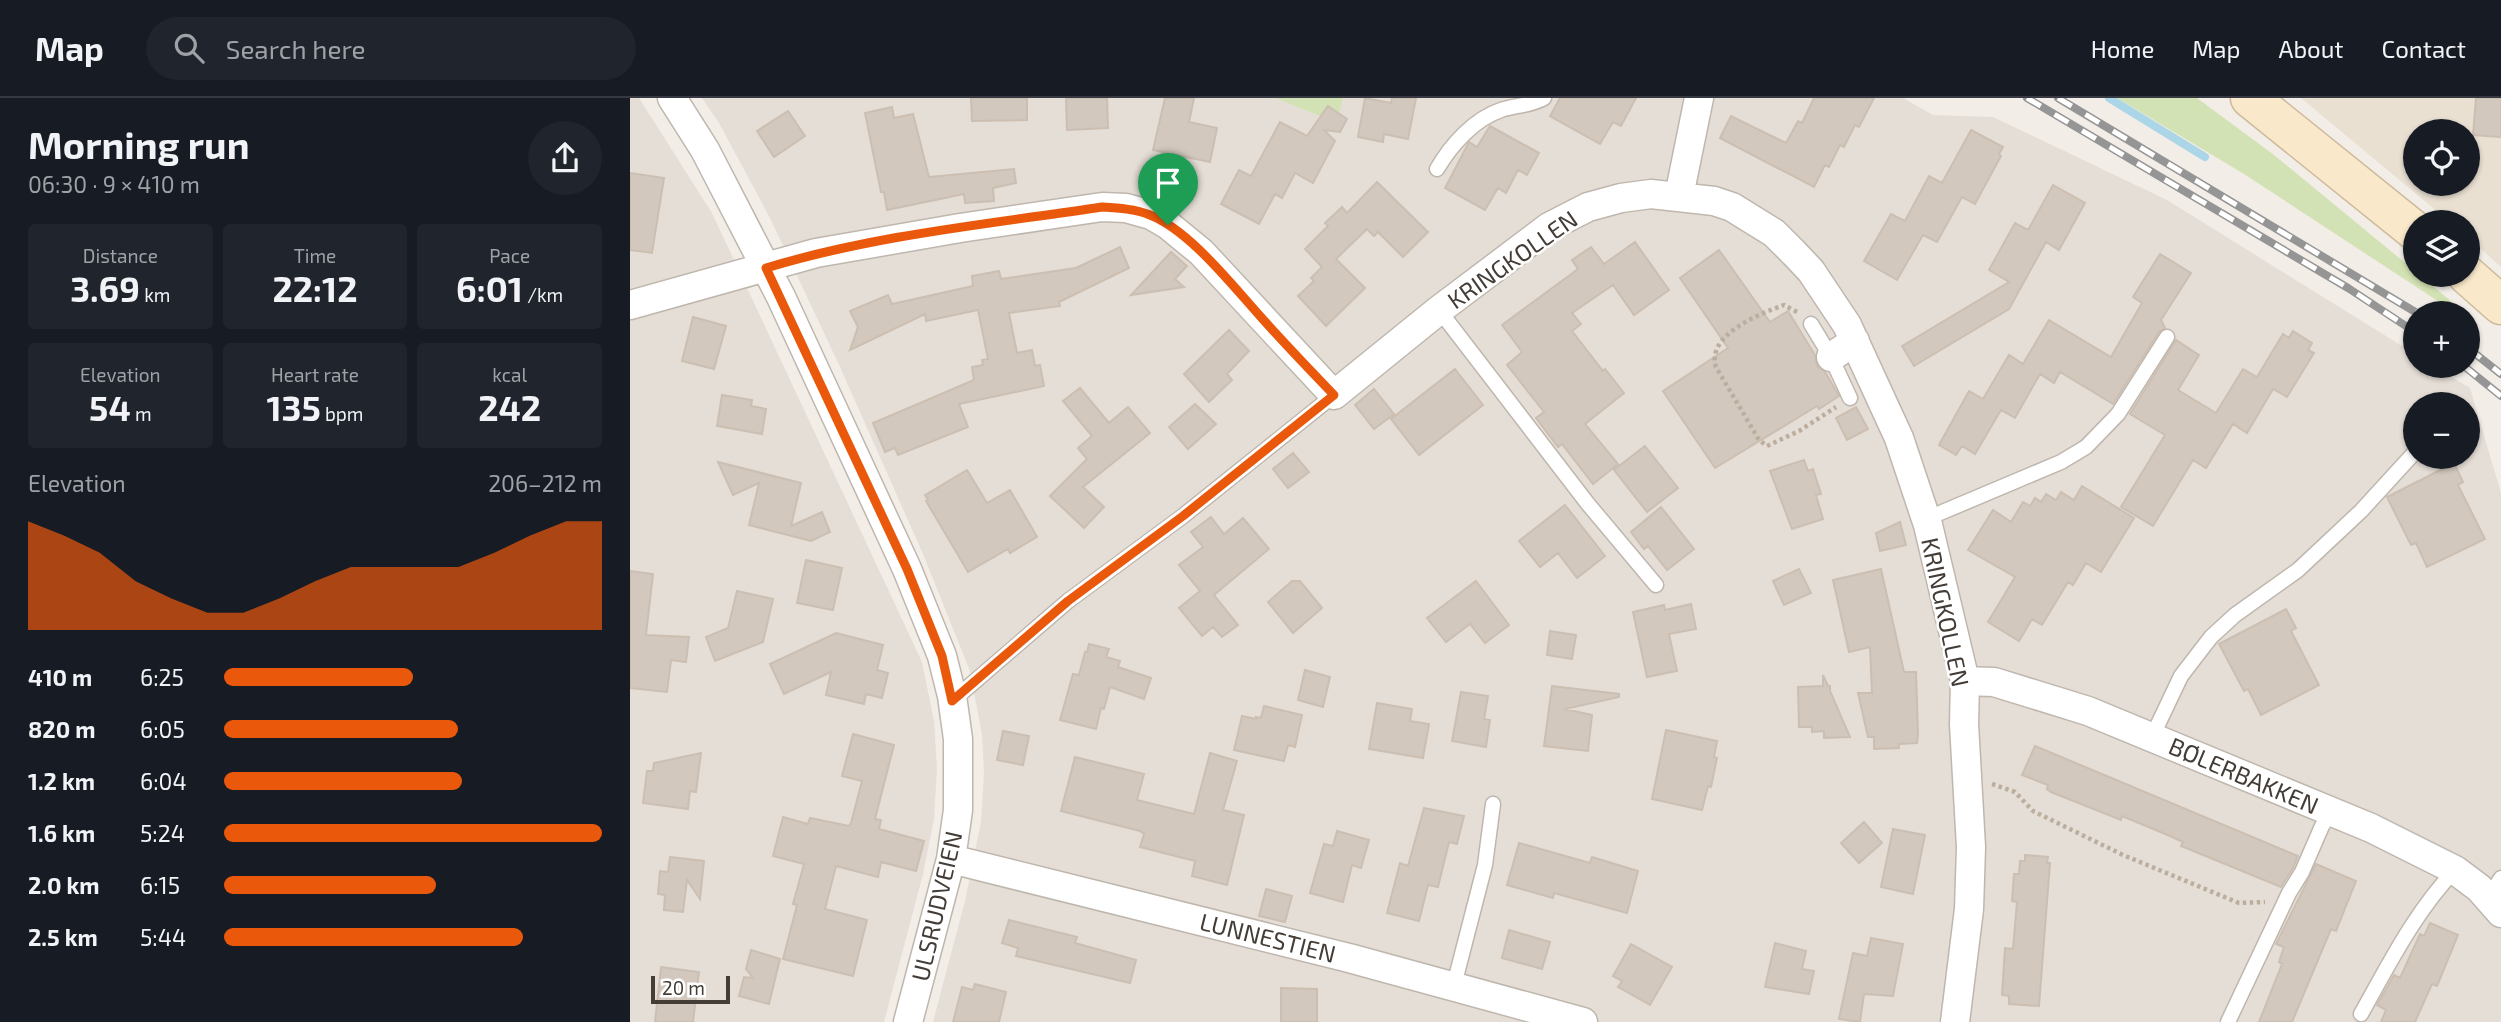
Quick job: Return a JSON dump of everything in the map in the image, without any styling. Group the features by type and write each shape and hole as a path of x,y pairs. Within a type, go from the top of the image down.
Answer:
{"main road":[{"path":"2250,98 2403,221"},
{"path":"2480,286 2501,305"}],"street":[{"name":"ULSRUDVEIEN","path":"672,98 711,162 766,268 907,569 942,656 952,701 959,768 958,810 951,859 908,1022"},
{"path":"1679,196 1699,98"},
{"name":"KRINGKOLLEN","path":"1334,395 1439,310 1549,227 1588,207 1631,196 1679,196 1714,201 1732,207 1774,233 1811,271 1847,325 1899,438 1925,516 1965,681 1964,724 1971,847 1969,909 1955,1022"},
{"path":"630,305 816,253 950,229 1102,207 1126,208 1151,215 1201,252 1334,395"},
{"path":"1831,357 1855,341"},
{"name":"BØLERBAKKEN","path":"1965,681 1994,682 2088,711 2371,828 2455,870 2479,888 2497,896"},
{"name":"LUNNESTIEN","path":"951,859 1454,985 1583,1022"}],"lane":[{"path":"1437,169 1447,152 1487,116 1544,98"},
{"name":"KRINGKOLLEN","path":"1439,310 1588,504 1656,585"},
{"path":"1811,324 1831,357 1850,398"},
{"path":"1925,516 1940,513 2061,462 2086,447 2118,414 2166,337"},
{"name":"KRINGKOLLEN","path":"952,701 1068,601 1164,531 1334,395"},
{"path":"2152,737 2181,677 2211,637 2235,615 2298,570 2361,511 2403,465"},
{"path":"1454,985 1485,865 1493,804"},
{"path":"2228,1022 2330,812"},
{"path":"2361,1014 2414,922 2455,870"}],"path":[{"path":"1811,324 1787,305 1759,315 1737,327 1719,343 1713,358 1721,376 1759,440 1767,446 1799,431 1850,398"},
{"path":"1968,783 1999,785 2015,792 2033,811 2088,839 2239,903 2268,901 2289,893"}],"shaded area":[{"path":"630,98 639,98 712,213 922,662 934,721 937,769 934,819 923,874 884,1022 630,1022"},
{"path":"702,98 1275,98 1337,123 1343,98 1903,98 1933,115 1993,117 2167,200 2403,347 2403,378 2454,378 2470,388 2471,392 2403,392 2403,469 2480,469 2480,422 2501,493 2501,1022 933,1022 965,901 981,822 984,772 982,735 970,671 923,554 770,218 719,123"},
{"path":"2301,98 2501,98 2501,267 2480,248 2480,210 2436,210 2419,196 2480,196 2480,119 2403,119 2403,183"}],"green space":[{"path":"1275,98 1343,98 1337,123"},
{"path":"2117,98 2197,98 2274,155 2403,261 2403,278 2244,174"},
{"path":"2416,287 2434,287 2451,301 2438,301"}],"building":[{"path":"971,98 1027,98 1027,120 972,121"},
{"path":"1066,98 1107,98 1108,128 1067,130"},
{"path":"1165,98 1194,98 1189,122 1217,128 1210,162 1153,150"},
{"path":"1365,98 1391,103 1392,98 1416,98 1408,139 1384,134 1383,142 1358,137"},
{"path":"1560,98 1636,98 1621,126 1613,122 1600,144 1550,116"},
{"path":"1814,98 1874,98 1859,127 1855,125 1844,147 1840,145 1829,167 1825,165 1814,187 1720,138 1731,116 1786,143 1798,121 1802,123"},
{"path":"2476,98 2501,98 2501,137 2480,136 2480,119 2474,119"},
{"path":"1328,106 1347,119 1340,132 1324,130 1335,141 1313,183 1295,173 1282,198 1275,194 1259,224 1221,204 1239,170 1251,176 1280,122 1307,136"},
{"path":"892,107 894,118 913,114 929,177 1014,169 1016,183 993,188 994,201 965,203 964,194 887,210 865,113"},
{"path":"788,111 805,136 774,157 757,131"},
{"path":"1490,126 1539,153 1527,175 1518,170 1506,193 1498,188 1485,210 1445,188 1469,142 1477,147"},
{"path":"1971,130 2003,147 1999,154 2001,156 1975,204 1962,197 1937,242 1923,235 1897,280 1864,261 1891,214 1905,221 1929,176 1942,183"},
{"path":"630,173 664,178 652,253 630,250"},
{"path":"1377,182 1428,232 1403,257 1378,232 1374,236 1367,229 1336,259 1365,288 1326,326 1298,296 1314,281 1311,278 1322,267 1305,249 1328,226 1325,223 1342,207 1347,213"},
{"path":"2053,185 2085,203 2059,250 2046,242 2009,309 1914,366 1902,346 2009,282 1989,270 2015,223 2028,230"},
{"path":"1635,242 1669,290 1634,315 1613,285 1572,313 1581,324 1572,331 1624,393 1585,424 1618,464 1593,484 1562,444 1558,447 1536,418 1544,412 1507,365 1522,352 1502,325 1578,269 1572,260 1591,247 1604,264"},
{"path":"1120,247 1129,268 1059,302 1060,306 1009,313 1017,353 1032,350 1035,366 1040,365 1044,386 959,404 968,427 898,455 895,448 885,452 873,423 974,380 972,367 983,365 982,360 988,359 978,310 926,321 925,314 850,350 858,327 850,311 888,295 892,304 973,286 972,276 999,271 1001,279 1076,268"},
{"path":"1719,250 1770,322 1788,311 1815,355 1817,366 1825,372 1839,396 1819,409 1817,406 1715,468 1663,391 1728,348 1680,278"},
{"path":"1171,252 1187,266 1175,279 1184,287 1131,295"},
{"path":"2160,254 2191,273 2161,320 2165,328 2159,332 2113,404 2060,372 2054,383 2040,374 2015,418 2001,410 1975,454 1962,446 1956,455 1939,445 1969,391 1983,399 2009,355 2023,364 2049,320 2111,357 2142,303 2133,297"},
{"path":"693,317 726,326 714,369 682,361"},
{"path":"1229,330 1249,351 1227,374 1232,380 1209,402 1184,374"},
{"path":"2293,331 2312,343 2308,350 2314,353 2287,397 2273,389 2247,433 2233,424 2206,468 2193,460 2153,526 2121,507 2165,435 2130,414 2176,340 2199,355 2178,390 2216,413 2243,369 2257,377 2283,334 2289,338"},
{"path":"1455,369 1483,405 1419,455 1391,419"},
{"path":"1080,388 1109,423 1128,407 1150,433 1083,487 1104,507 1084,528 1050,496 1087,459 1078,448 1092,436 1063,401"},
{"path":"1374,389 1394,414 1374,429 1355,405"},
{"path":"722,395 752,400 751,406 766,409 762,434 717,426"},
{"path":"1195,404 1216,424 1188,449 1169,427"},
{"path":"1856,407 1868,429 1847,440 1836,418"},
{"path":"1645,446 1678,488 1647,512 1614,470"},
{"path":"1293,453 1309,472 1288,488 1273,469"},
{"path":"1804,460 1808,471 1813,469 1821,494 1816,495 1823,519 1792,529 1770,471"},
{"path":"718,462 801,483 791,526 822,512 830,532 811,541 749,525 759,483 733,495"},
{"path":"2442,469 2457,469 2463,482 2458,485 2485,539 2427,567 2416,543 2411,545 2387,497"},
{"path":"967,470 987,503 1010,490 1037,537 1010,553 1008,549 968,572 925,495"},
{"path":"2082,486 2134,518 2101,572 2086,563 2073,585 2068,582 2042,625 2032,619 2019,641 1988,622 2015,577 1968,550 1993,510 2011,522 2023,502 2030,506 2035,498 2041,502 2046,494 2056,500 2061,492 2074,500"},
{"path":"1565,505 1605,556 1577,578 1558,553 1540,567 1519,541"},
{"path":"1661,507 1694,549 1667,570 1648,546 1644,549 1631,532"},
{"path":"1211,517 1224,534 1243,518 1269,549 1214,595 1238,625 1222,637 1213,627 1202,636 1179,608 1200,591 1179,565 1203,547 1191,532"},
{"path":"1900,522 1906,545 1880,551 1876,533"},
{"path":"806,560 842,568 833,610 797,603"},
{"path":"1799,569 1811,593 1784,605 1773,581"},
{"path":"1881,569 1904,672 1916,672 1918,734 1917,743 1899,744 1899,748 1874,749 1874,737 1868,737 1858,693 1872,693 1870,647 1849,652 1833,580"},
{"path":"630,571 653,574 646,635 689,637 686,662 671,660 667,692 630,688"},
{"path":"1292,581 1300,581 1322,608 1293,633 1268,602"},
{"path":"1476,581 1509,625 1485,643 1470,624 1446,642 1427,618"},
{"path":"737,591 773,599 763,642 715,661 706,637 728,628"},
{"path":"1691,604 1696,629 1669,634 1677,671 1647,677 1633,612 1664,605 1665,610"},
{"path":"2286,609 2296,628 2291,631 2319,685 2261,715 2248,689 2244,691 2219,644"},
{"path":"1550,631 1576,635 1572,659 1547,655"},
{"path":"836,633 883,645 877,670 888,673 882,698 866,694 864,704 826,695 831,672 784,694 770,664"},
{"path":"1089,644 1109,649 1106,657 1120,661 1118,667 1151,678 1144,699 1110,687 1096,729 1060,720 1073,674 1079,675"},
{"path":"1305,670 1330,677 1323,707 1298,700"},
{"path":"1823,675 1850,737 1824,738 1824,731 1812,732 1812,727 1799,727 1798,687 1823,686"},
{"path":"1552,686 1619,694 1619,697 1565,709 1592,715 1588,751 1544,746"},
{"path":"1461,692 1488,696 1484,719 1490,720 1486,747 1452,741"},
{"path":"1377,703 1412,709 1410,721 1429,724 1423,758 1369,749"},
{"path":"1264,706 1302,715 1295,747 1288,745 1284,761 1234,750 1242,716 1261,718"},
{"path":"1666,730 1717,741 1714,757 1717,758 1711,787 1708,786 1702,810 1652,799"},
{"path":"1003,731 1029,736 1023,765 997,760"},
{"path":"853,734 894,745 875,819 881,820 879,829 924,841 916,871 881,862 878,877 836,866 825,909 867,920 853,976 783,959 797,905 793,904 804,864 773,856 783,817 808,824 810,818 849,826 851,823 862,781 842,776"},
{"path":"2035,746 2298,856 2293,868 2281,887 2181,846 2183,842 2122,816 2121,820 2051,792 2047,789 2048,785 2022,775"},
{"path":"701,753 696,792 690,791 688,809 643,803 647,771 653,771 654,763"},
{"path":"1210,753 1237,761 1223,810 1244,815 1227,885 1192,876 1195,861 1140,847 1144,834 1140,831 1061,811 1075,757 1144,774 1137,800 1194,814"},
{"path":"1424,808 1464,816 1457,844 1449,842 1438,887 1428,885 1419,921 1387,913 1400,863 1408,866"},
{"path":"1864,822 1882,843 1859,863 1841,843"},
{"path":"1893,829 1925,835 1913,894 1881,887"},
{"path":"1337,831 1369,840 1361,868 1352,865 1343,902 1310,893 1324,844 1333,846"},
{"path":"1519,843 1590,863 1592,857 1638,871 1627,913 1554,893 1553,898 1507,885"},
{"path":"2025,855 2048,857 2047,863 2050,863 2039,1006 2009,1004 2009,996 2002,995 2005,948 2013,949 2017,902 2012,901 2014,874 2019,874 2020,861 2025,861"},
{"path":"670,857 704,861 700,899 687,880 683,912 664,910 665,895 658,894 660,871 668,872"},
{"path":"2316,864 2356,881 2336,931 2331,929 2292,1022 2259,1022 2282,964 2279,962 2284,947 2276,944"},
{"path":"1266,889 1292,896 1285,922 1259,916"},
{"path":"1009,920 1077,937 1075,943 1136,960 1130,983 1016,956 1018,948 1002,943"},
{"path":"2430,923 2458,935 2437,986 2432,984 2415,1022 2381,1022 2386,1010 2377,1005 2394,975 2400,978 2420,934 2424,936"},
{"path":"1509,930 1550,942 1542,969 1502,958"},
{"path":"1871,938 1903,944 1893,996 1864,994 1860,1022 1839,1019 1853,953 1867,956"},
{"path":"1775,943 1806,951 1802,969 1814,971 1809,994 1765,987"},
{"path":"1631,944 1672,967 1650,1005 1618,987 1622,981 1613,976"},
{"path":"751,950 780,959 769,1004 739,996 744,977 753,978 746,969"},
{"path":"661,967 699,972 693,1022 655,1022"},
{"path":"975,984 1006,992 999,1022 953,1022 962,987 973,990"},
{"path":"1281,988 1317,989 1317,1022 1281,1022"}],"waterway":[{"path":"2109,98 2205,157"}],"railway":[{"path":"2027,98 2348,288 2403,324"},
{"path":"2058,98 2403,305"},
{"path":"2480,357 2501,374"},
{"path":"2479,378 2501,396"}],"route":[{"path":"1102,207 1126,208 1151,215 1168,225 1221,272 1334,395 1125,561 1068,601 952,701 942,656 926,613 766,268 816,253 881,241 1102,207"}]}
